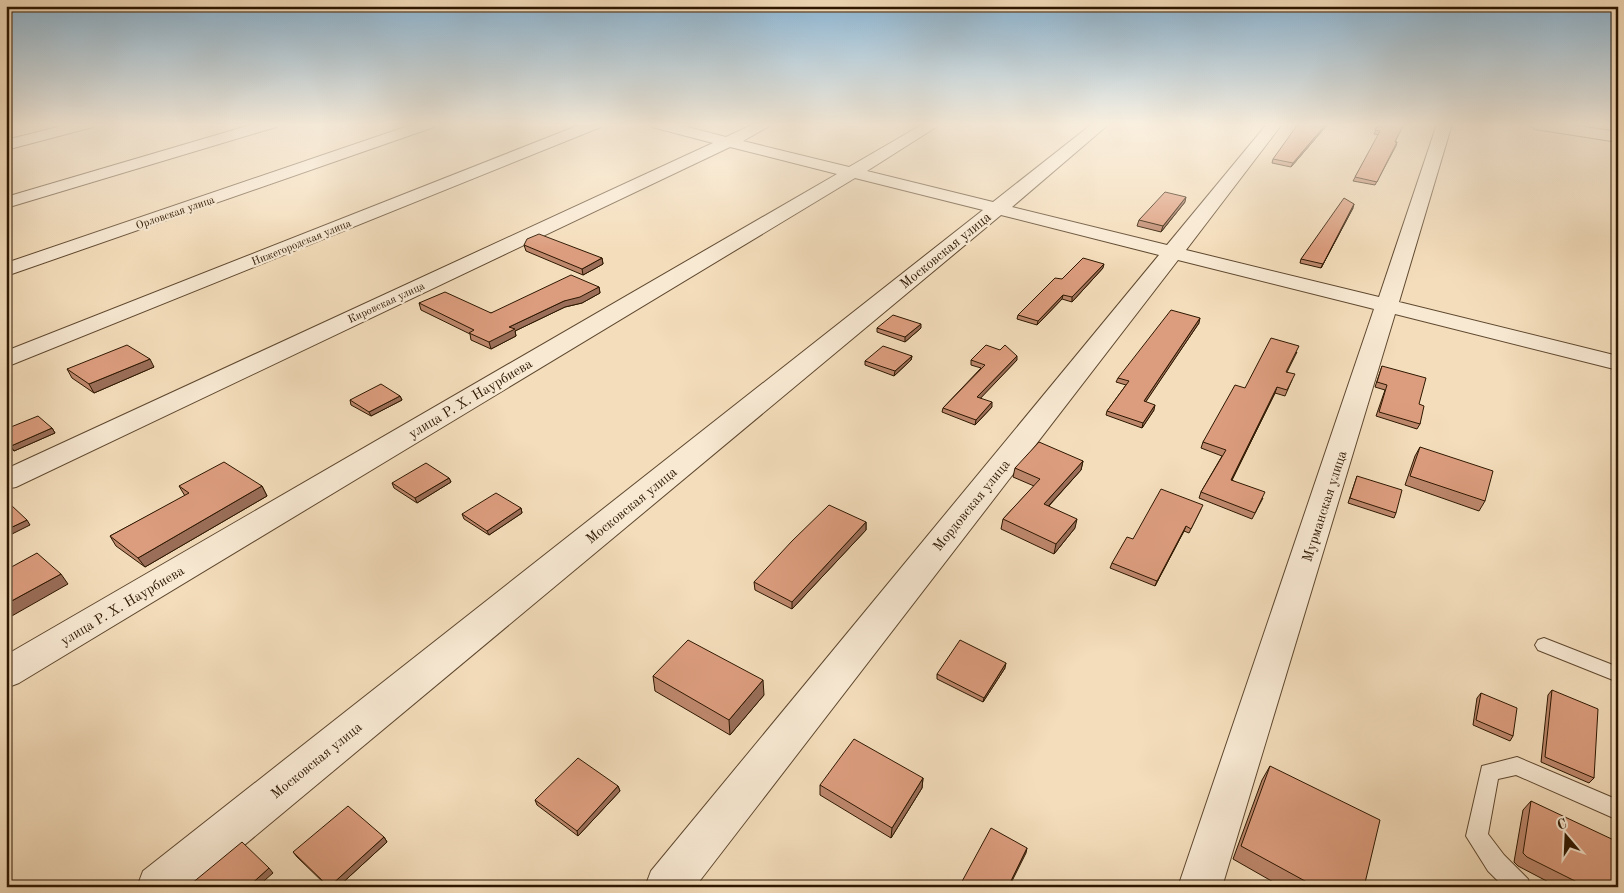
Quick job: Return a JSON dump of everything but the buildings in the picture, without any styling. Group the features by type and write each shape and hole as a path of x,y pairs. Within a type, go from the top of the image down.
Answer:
{"street":[{"path":"6,203 131,166"},
{"name":"Орловская улица","path":"6,270 308,166"},
{"name":"Нижегородская улица","path":"6,360 492,166"},
{"name":"Кировская улица","path":"6,480 677,166"},
{"path":"821,166 1618,363"},
{"name":"улица Р. Х. Наурбиева","path":"6,673 863,166"},
{"name":"Московская улица","path":"159,887 1050,166"},
{"name":"Мордовская улица","path":"667,887 1241,166"},
{"name":"Мурманская улица","path":"1200,887 1432,166"}],"lane":[{"path":"1544,645 1618,675"},
{"path":"1520,887 1496,863 1477,836 1489,772 1517,766 1618,810"}]}
